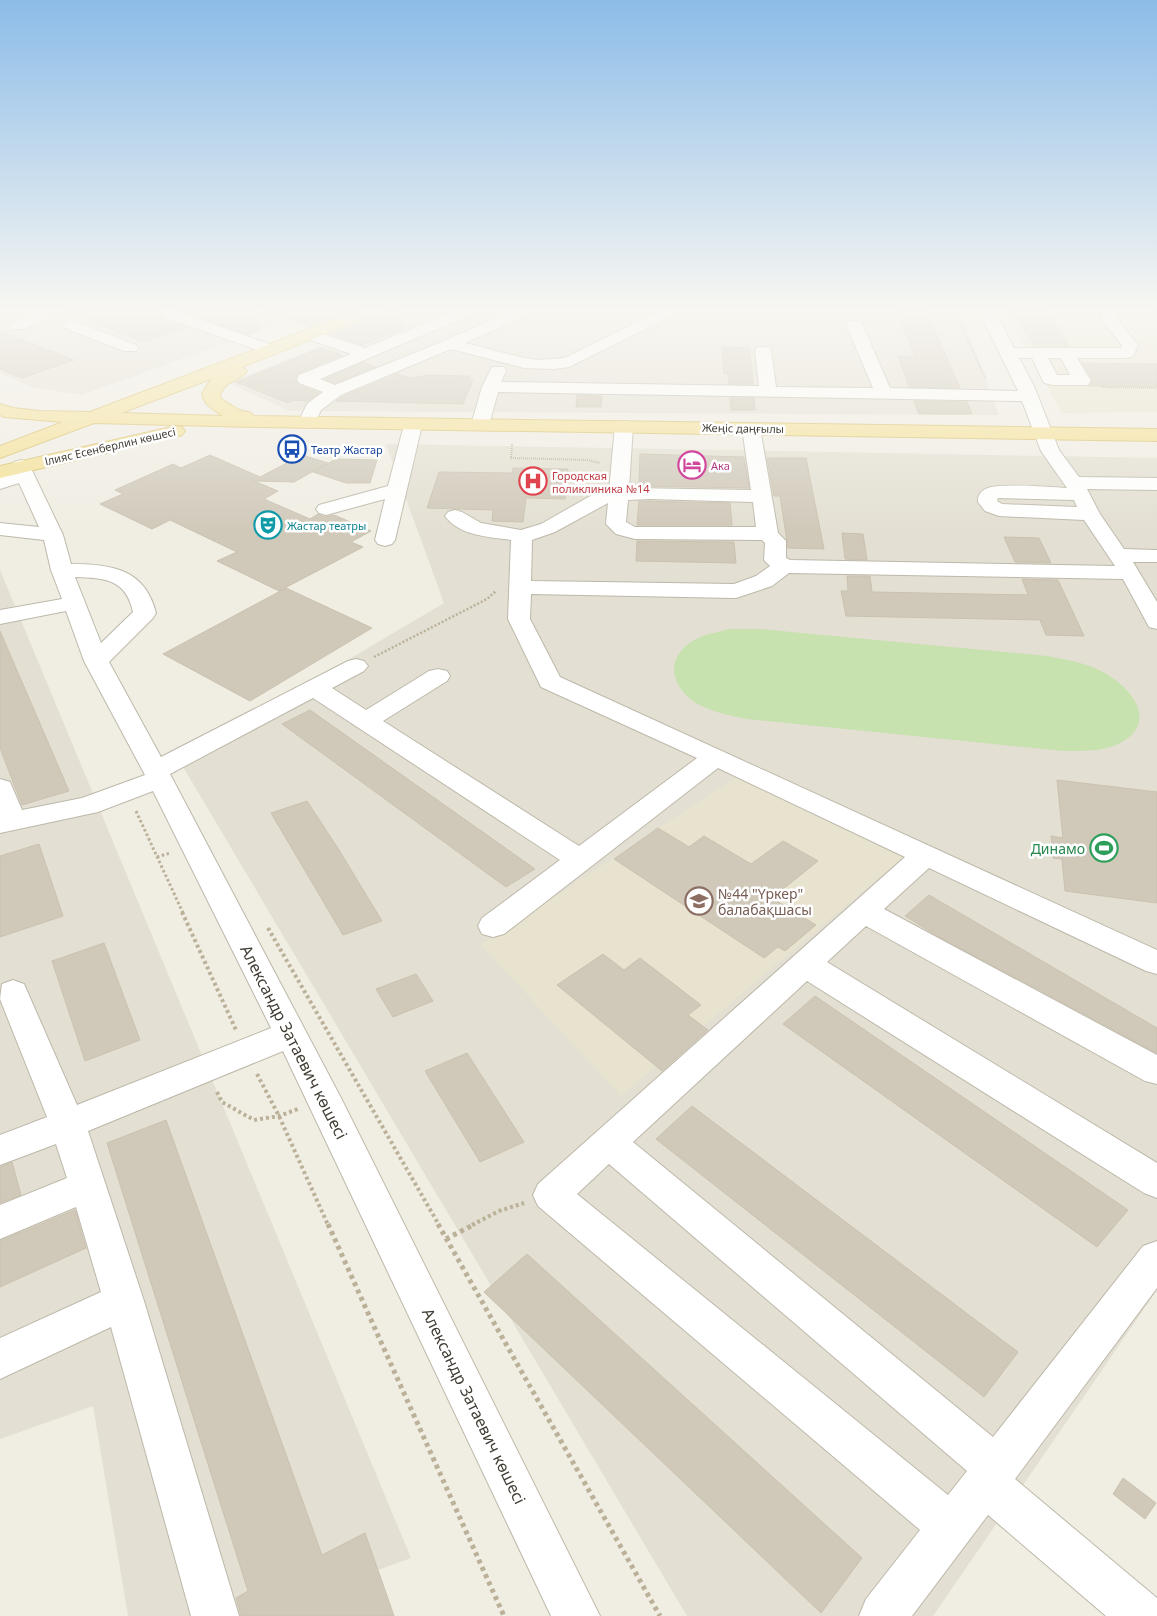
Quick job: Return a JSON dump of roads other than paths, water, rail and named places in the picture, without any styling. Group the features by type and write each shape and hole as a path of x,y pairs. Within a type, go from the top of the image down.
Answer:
{"main road":[{"path":"0,452 185,382"},
{"path":"217,382 211,394 213,402 233,414 261,422"},
{"name":"Жеңіс даңғылы","path":"0,409 10,413 32,416 90,418 413,425 752,428 1046,443 1157,435"},
{"name":"Ілияс Есенберлин көшесі","path":"15,471 221,421"}],"street":[{"path":"314,382 335,391"},
{"path":"307,423 313,408 324,398 356,382"},
{"path":"480,425 493,382"},
{"path":"767,382 768,392"},
{"path":"879,382 884,394"},
{"path":"1022,382 1046,443 1076,488 1090,514 1130,573 1157,622"},
{"path":"492,387 1029,396"},
{"path":"385,540 413,425"},
{"path":"624,426 616,524 623,530 635,533 752,533 768,535 776,541 775,560 784,566 806,568 1130,573"},
{"path":"752,428 768,535"},
{"path":"0,483 15,471"},
{"name":"Александр Затаевич көшесі","path":"15,471 53,535 62,570 96,661 148,780 324,1098 576,1616"},
{"path":"1090,514 999,510 991,508 987,503 987,497 995,492 1157,484"},
{"path":"326,509 397,490"},
{"path":"455,516 475,528 522,542 599,499 619,494 762,496"},
{"path":"0,529 53,535"},
{"path":"522,542 519,619 550,682 716,757 1157,963"},
{"path":"1117,555 1157,556"},
{"path":"520,587 736,592 764,581 784,566"},
{"path":"62,570 102,571 127,580 144,604 145,613 138,622 96,661"},
{"path":"0,608 73,597"},
{"path":"0,617 73,597"},
{"path":"0,788 6,822 88,806 148,780 356,666"},
{"path":"366,721 438,676"},
{"path":"314,688 580,860"},
{"path":"493,926 716,757"},
{"path":"926,855 550,1195 951,1527"},
{"path":"864,910 1157,1071"},
{"path":"805,964 1157,1182"},
{"path":"13,992 68,1124 124,1301 215,1616"},
{"path":"0,1150 290,1034"},
{"path":"608,1142 990,1476 1142,1616"},
{"path":"0,1222 87,1186"},
{"path":"883,1616 1157,1258"},
{"path":"0,1359 124,1301"}],"place":[{"name":"Театр Жастар","path":"292,449"},
{"name":"Ака","path":"692,465"},
{"name":"Городская поликлиника №14","path":"533,481"},
{"name":"Жастар театры","path":"268,525"},
{"name":"Динамо","path":"1104,848"},
{"name":"№44 \"Үркер\" балабақшасы","path":"699,901"}]}
